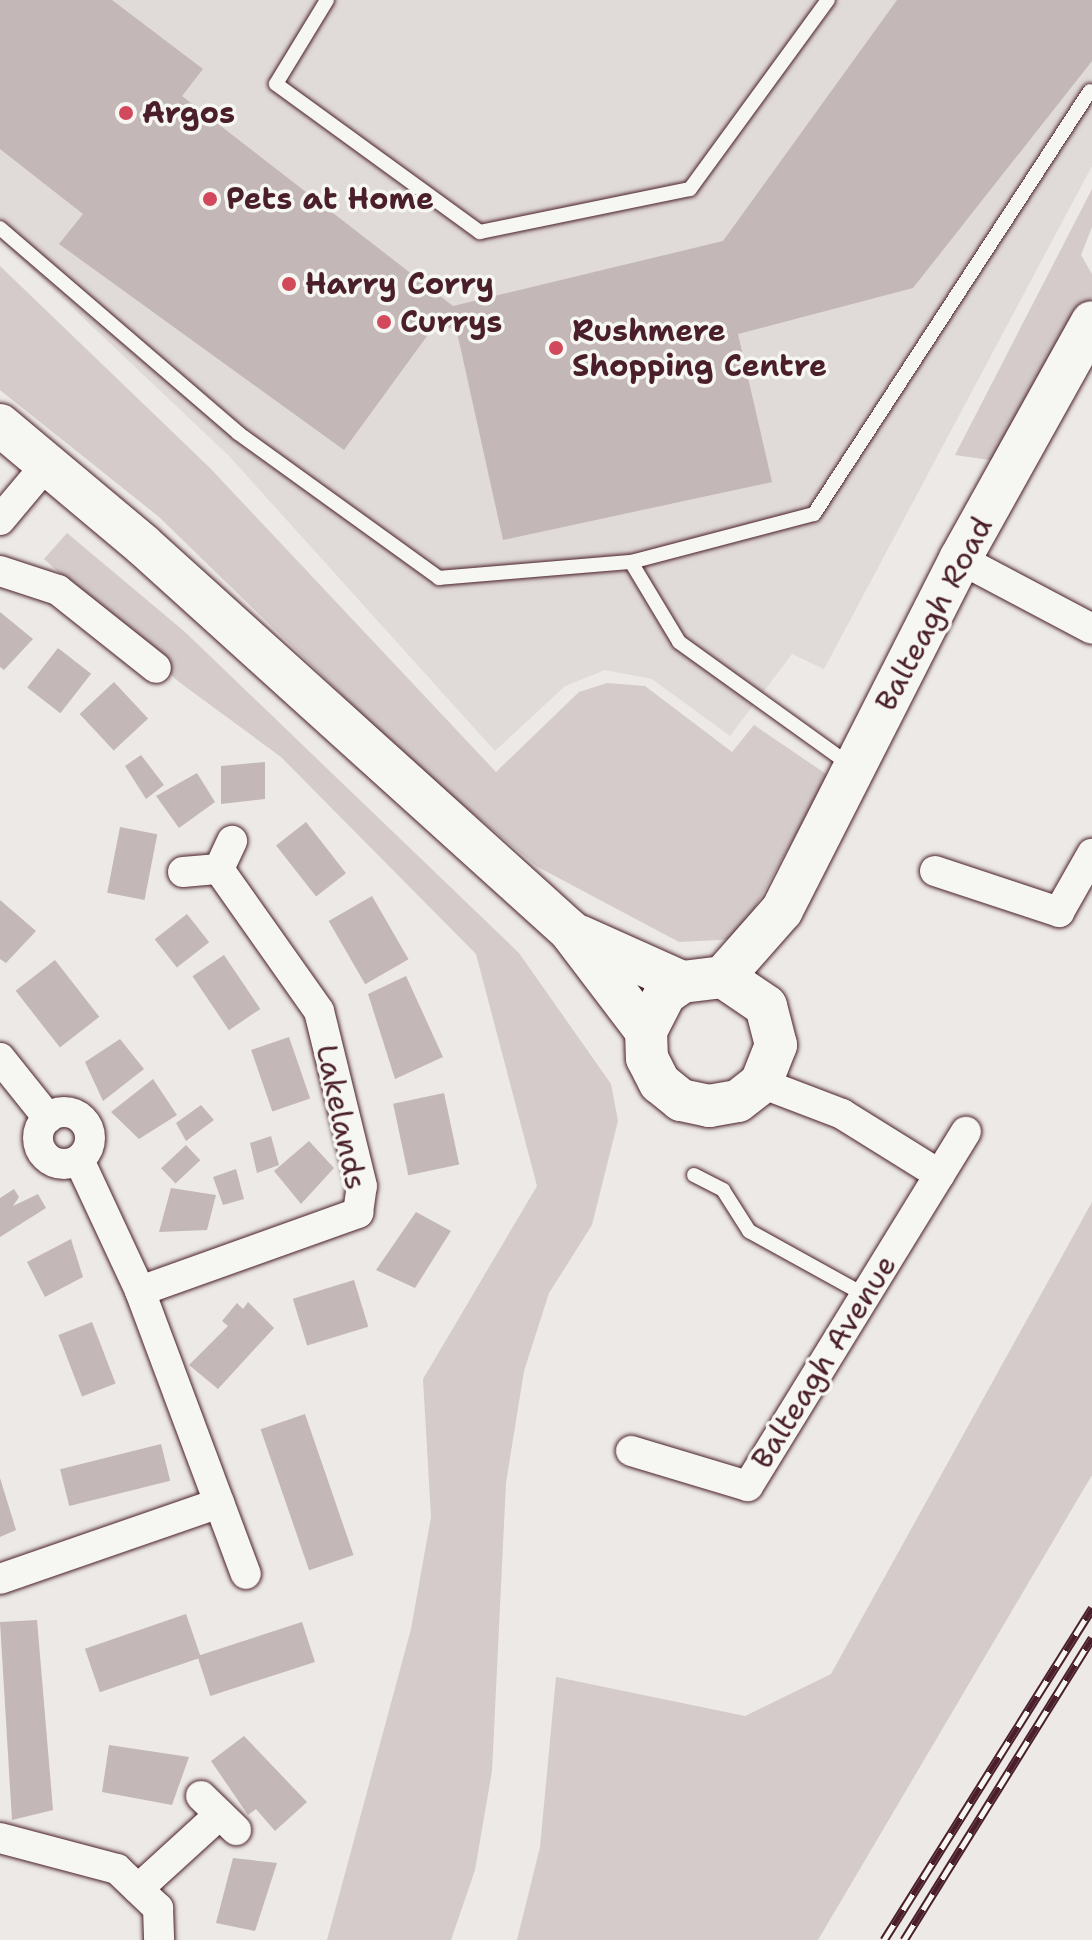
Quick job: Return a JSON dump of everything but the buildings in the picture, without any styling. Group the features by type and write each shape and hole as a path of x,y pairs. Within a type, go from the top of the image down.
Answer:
{"street":[{"name":"Balteagh Road","path":"766,1006 782,910 960,559 1092,322"},
{"path":"0,425 570,931 646,1031"},
{"path":"0,520 47,464"},
{"path":"960,559 1092,629"},
{"path":"0,571 58,590 156,668"},
{"path":"183,872 219,869 232,841"},
{"path":"935,871 1059,912 1092,854"},
{"name":"Lakelands","path":"140,1291 358,1213 362,1186 319,1011 219,869"},
{"name":"Balteagh Road","path":"702,979 782,910"},
{"path":"570,931 702,979 766,1006 776,1045 761,1083 738,1101 709,1106 681,1100 660,1083 647,1058 646,1031 665,994 702,979"},
{"path":"0,1058 48,1118 39,1133 46,1158 62,1164 79,1160 140,1291 246,1574"},
{"path":"761,1083 842,1114 940,1175"},
{"name":"Balteagh Avenue","path":"631,1451 748,1486 966,1132"},
{"path":"0,1579 219,1503"},
{"path":"138,1889 218,1814"},
{"path":"0,1838 117,1869 158,1908 159,1940"}],"lane":[{"path":"327,0 276,84 480,232 690,189 828,0"},
{"path":"0,228 238,433 439,578 631,562 814,514 1090,91"},
{"path":"631,562 679,642 854,767"},
{"path":"694,1175 723,1190 749,1231 865,1295"}],"shaded area":[{"name":"Rushmere Shopping Centre","path":"0,0 1092,0 1092,166 824,669 792,654 730,736 652,679 605,670 565,686 495,751 229,456 0,239"},
{"path":"1092,189 1092,227 1081,255 1092,274 1092,297 997,461 955,455"},
{"path":"0,266 210,468 496,772 579,692 607,683 645,686 732,752 754,725 829,776 737,939 679,942 536,866 407,758 159,517 0,390"},
{"path":"67,533 185,632 519,953 611,1084 618,1121 592,1225 549,1293 524,1371 506,1483 492,1771 475,1870 451,1940 327,1940 411,1629 431,1517 423,1379 537,1186 476,954 281,757 179,682 44,559"},
{"path":"1092,1202 1092,1475 818,1940 517,1940 540,1847 556,1677 745,1716 831,1674"}],"railway":[{"path":"884,1940 1092,1608"},
{"path":"904,1940 1092,1638"}],"place":[{"name":"Argos","path":"126,113"},
{"name":"Pets at Home","path":"210,199"},
{"name":"Harry Corry","path":"289,284"},
{"name":"Currys","path":"384,322"},
{"name":"Rushmere Shopping Centre","path":"556,348"}]}
